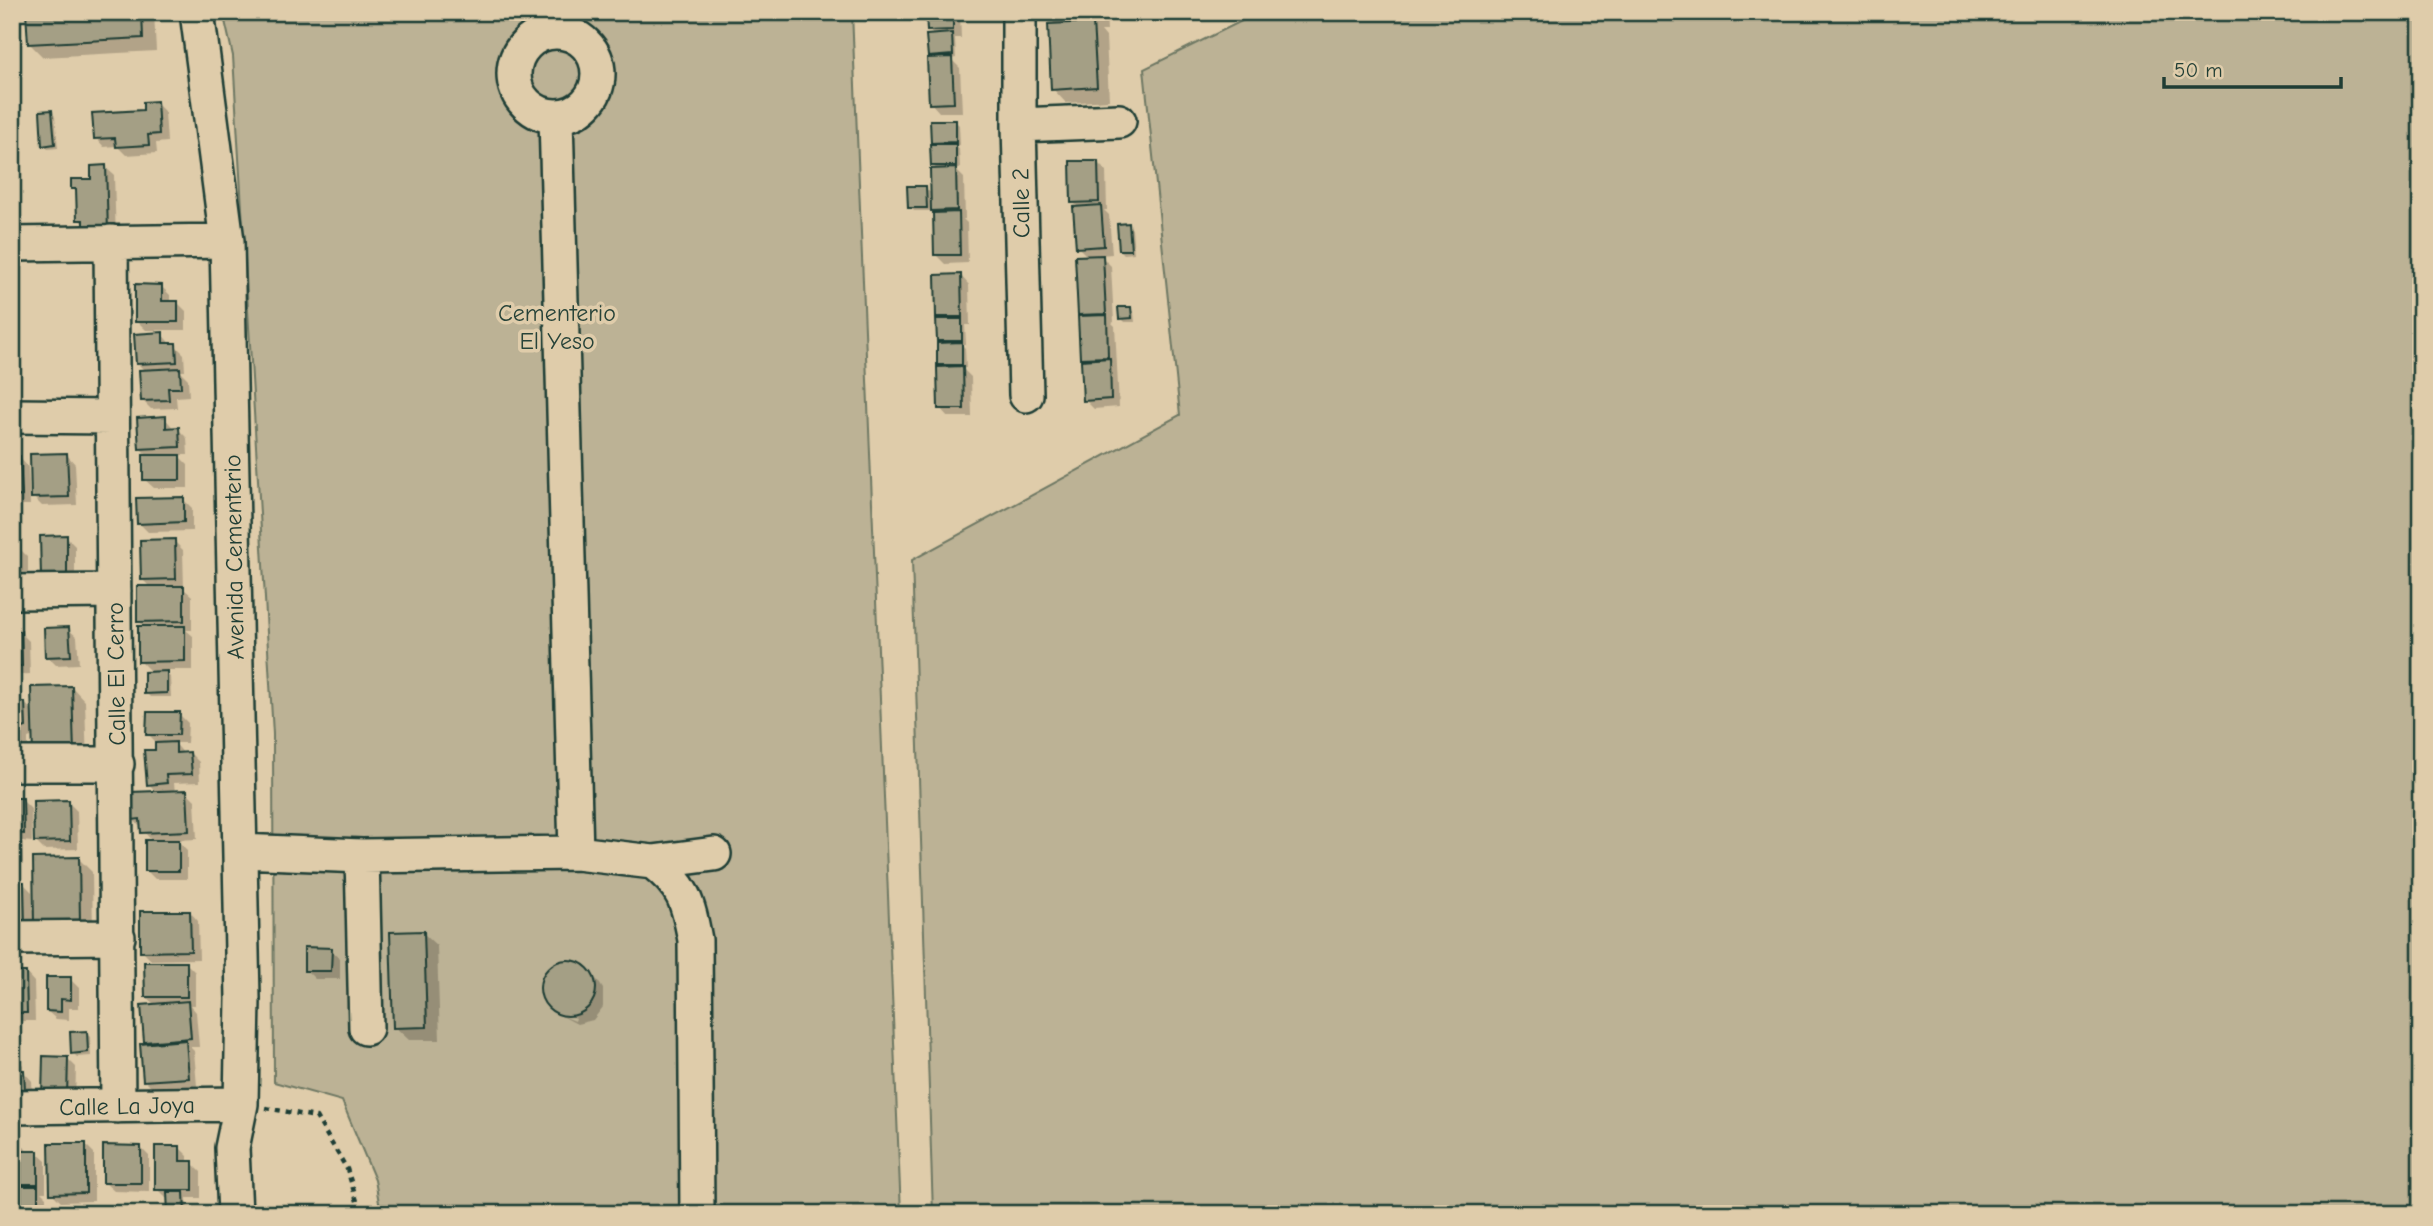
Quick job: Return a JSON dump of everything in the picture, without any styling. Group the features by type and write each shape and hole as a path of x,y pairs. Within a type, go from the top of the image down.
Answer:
{"street":[{"name":"Avenida Cementerio","path":"197,12 227,241 241,851 241,1104 232,1148 235,1214"},
{"name":"Calle 2","path":"1019,12 1026,395"},
{"path":"556,117 576,853"},
{"path":"1019,125 1119,121"},
{"path":"12,244 227,241"},
{"name":"Calle El Cerro","path":"111,242 118,1106"},
{"path":"12,416 112,416"},
{"path":"12,592 114,591"},
{"path":"12,764 117,764"},
{"path":"241,851 362,856 576,853 653,862 714,854"},
{"path":"362,856 354,917 366,1028"},
{"path":"653,862 671,877 689,905 695,940 697,1214"},
{"path":"12,938 118,937"},
{"name":"Avenida Cementerio","path":"241,1104 252,1154 258,1214"},
{"name":"Calle La Joya","path":"12,1107 241,1104"}],"path":[{"path":"241,1104 316,1117 347,1168 361,1214"}],"green space":[{"name":"Cementerio El Yeso","path":"223,12 852,12 901,1214 381,1214 375,1180 342,1101 274,1082 273,734 233,56"},
{"path":"1260,12 2421,12 2421,1214 933,1214 912,560 1180,415 1144,69"}],"building":[{"path":"26,12 142,12 143,38 28,44"},
{"path":"926,12 953,12 953,30 927,31"},
{"path":"1049,12 1094,12 1095,18 1049,21"},
{"path":"1093,22 1097,87 1051,90 1048,24"},
{"path":"952,33 953,55 928,57 926,35"},
{"path":"952,57 954,103 929,104 927,58"},
{"path":"157,101 159,134 148,135 149,145 116,147 115,138 94,139 92,113 143,110 143,102"},
{"path":"52,110 55,144 42,146 40,111"},
{"path":"930,120 956,120 956,142 931,143"},
{"path":"930,144 956,144 956,166 931,166"},
{"path":"1070,161 1098,161 1099,202 1071,203"},
{"path":"106,165 108,232 83,233 83,220 77,220 76,189 71,189 71,179 91,179 91,166"},
{"path":"956,168 957,210 931,211 930,169"},
{"path":"907,186 926,186 927,208 908,208"},
{"path":"1101,205 1104,246 1076,248 1073,207"},
{"path":"959,212 960,255 934,255 933,213"},
{"path":"1129,223 1131,250 1119,250 1117,224"},
{"path":"1103,255 1106,314 1078,315 1075,256"},
{"path":"961,274 962,317 936,317 935,275"},
{"path":"135,284 162,285 162,301 178,301 178,322 135,322"},
{"path":"1118,307 1131,307 1132,318 1119,319"},
{"path":"1107,315 1108,357 1080,358 1078,316"},
{"path":"936,319 962,319 962,341 937,341"},
{"path":"163,332 163,343 176,343 177,362 136,364 134,334"},
{"path":"962,342 962,365 937,365 937,343"},
{"path":"1110,358 1111,399 1083,401 1081,360"},
{"path":"963,366 964,409 938,409 937,367"},
{"path":"180,368 181,388 168,388 169,400 141,401 139,370"},
{"path":"166,416 166,428 179,427 180,447 139,449 137,418"},
{"path":"67,453 69,497 31,498 30,454"},
{"path":"143,455 180,455 180,480 143,480"},
{"path":"12,456 20,456 22,496 12,497"},
{"path":"184,497 184,522 137,524 136,498"},
{"path":"67,535 67,576 41,577 40,536"},
{"path":"175,539 176,579 141,580 140,540"},
{"path":"20,546 20,576 12,576 12,547"},
{"path":"137,586 184,586 184,621 137,622"},
{"path":"138,626 185,626 185,661 138,662"},
{"path":"69,627 71,656 45,657 44,628"},
{"path":"12,631 21,631 22,666 12,666"},
{"path":"167,671 167,693 144,694 144,672"},
{"path":"72,686 74,754 33,755 31,687"},
{"path":"12,702 25,702 26,727 20,729 20,745 12,745"},
{"path":"147,712 180,712 179,735 146,735"},
{"path":"176,742 176,753 190,752 192,774 166,775 167,783 147,785 144,750 155,750 155,743"},
{"path":"187,790 189,831 141,833 140,819 132,820 130,792"},
{"path":"12,798 23,798 24,834 14,833 15,855 12,855"},
{"path":"69,800 70,841 34,842 33,801"},
{"path":"145,840 179,840 179,871 145,871"},
{"path":"79,857 80,923 34,924 33,858"},
{"path":"12,882 24,882 25,926 12,926"},
{"path":"140,911 190,911 191,951 140,952"},
{"path":"424,931 427,1027 393,1028 390,932"},
{"path":"304,947 332,948 331,971 304,971"},
{"path":"568,960 579,962 588,968 594,977 594,999 588,1008 579,1014 568,1016 557,1014 548,1008 542,999 540,988 542,977 548,968 557,962"},
{"path":"144,962 187,962 187,997 145,997"},
{"path":"12,972 26,972 27,1013 12,1013"},
{"path":"46,977 71,977 71,1000 61,999 61,1012 46,1011"},
{"path":"188,1001 191,1038 144,1042 141,1005"},
{"path":"87,1031 88,1052 71,1054 70,1032"},
{"path":"186,1040 189,1078 143,1081 140,1044"},
{"path":"12,1054 15,1054 15,1070 24,1070 25,1091 12,1091"},
{"path":"43,1056 68,1057 67,1097 42,1097"},
{"path":"12,1140 21,1140 22,1151 38,1151 38,1184 12,1184"},
{"path":"49,1143 86,1143 86,1193 50,1194"},
{"path":"103,1145 141,1146 141,1183 103,1183"},
{"path":"155,1146 180,1146 180,1161 193,1161 193,1190 155,1190"},
{"path":"12,1186 38,1186 38,1214 12,1214"},
{"path":"167,1192 184,1192 185,1214 168,1214"}]}
